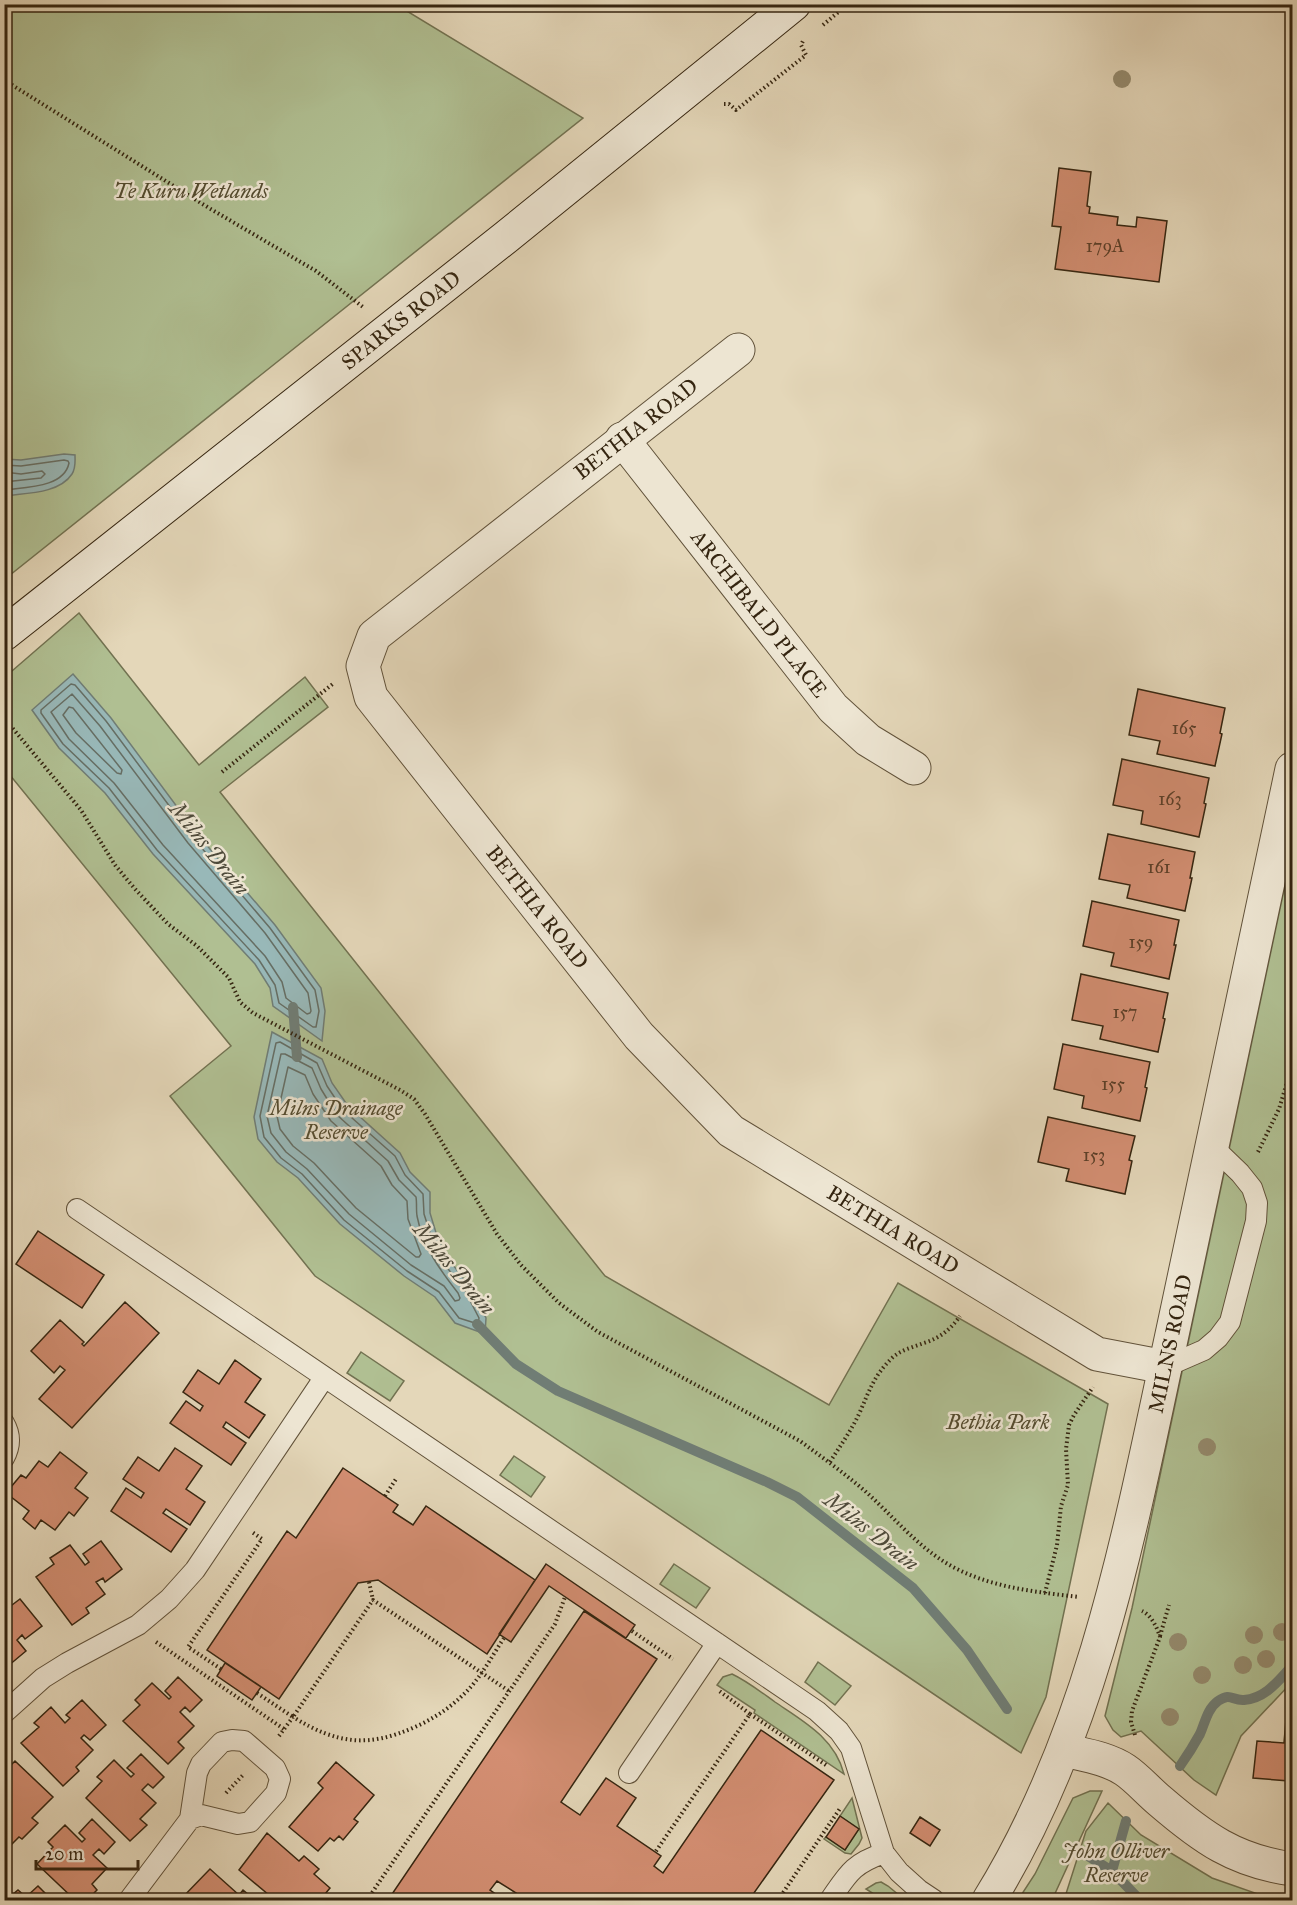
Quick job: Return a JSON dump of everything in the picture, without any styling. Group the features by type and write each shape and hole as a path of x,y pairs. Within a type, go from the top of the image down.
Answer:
{"street":[{"name":"SPARKS ROAD","path":"4,634 524,223 794,4"},
{"name":"BETHIA ROAD","path":"738,350 374,636 363,666 371,698 639,1036 731,1131 1097,1354 1165,1367"},
{"name":"ARCHIBALD PLACE","path":"622,439 833,708 868,740 914,768"},
{"name":"MILNS ROAD","path":"989,1900 1016,1853 1064,1750 1092,1671 1111,1603 1165,1367 1293,769"},
{"path":"1064,1750 1100,1759 1125,1770 1189,1826 1219,1846 1242,1857 1271,1866 1293,1869"}],"lane":[{"path":"1165,1367 1203,1350 1218,1338 1230,1322 1256,1221 1257,1203 1252,1188 1213,1147"},
{"path":"77,1209 817,1711 839,1731 851,1748 884,1853 899,1872 918,1890 934,1900"},
{"path":"4,1713 43,1678 138,1625 169,1599 195,1570 324,1378"},
{"path":"4,1423 10,1442 4,1458"},
{"path":"629,1773 717,1642"},
{"path":"129,1900 190,1819 197,1773 201,1764 222,1742 244,1741 275,1768 279,1779 276,1793 250,1822 238,1824 201,1815 190,1819"},
{"path":"830,1900 849,1873 866,1859 884,1853"}],"path":[{"path":"4,80 209,208 316,271 390,328"},
{"path":"222,772 330,686 363,666"},
{"path":"4,718 81,810 115,865 168,924 197,946 229,978 240,1002 261,1018 400,1090 414,1100 425,1114 497,1234 521,1265 559,1303 598,1332 800,1442 830,1462 866,1491 927,1550 955,1568 1005,1587 1083,1597"},
{"path":"1240,1173 1252,1162 1271,1125 1293,1066"},
{"path":"830,1462 851,1429 874,1380 882,1369 902,1352 940,1336 953,1326 960,1316"},
{"path":"1045,1593 1057,1545 1061,1506 1068,1485 1066,1449 1069,1425 1098,1379 1106,1356"},
{"path":"385,1496 396,1479"},
{"path":"221,1669 188,1647 262,1539 246,1528"},
{"path":"369,1582 373,1600 509,1691"},
{"path":"367,1900 555,1624 565,1597"},
{"path":"277,1738 373,1600"},
{"path":"1137,1739 1132,1729 1132,1711 1160,1637 1169,1605"},
{"path":"1139,1610 1146,1613 1153,1622 1160,1637"},
{"path":"632,1631 676,1661"},
{"path":"151,1638 284,1729"},
{"path":"257,1693 293,1717 325,1734 348,1740 371,1740 393,1736 424,1723 466,1693 504,1638"},
{"path":"715,1688 832,1769"},
{"path":"656,1851 750,1714"},
{"path":"224,1795 248,1769"},
{"path":"778,1900 842,1805"}],"green space":[{"name":"Te Kuru Wetlands","path":"5,5 397,5 583,118 5,579"},
{"name":"Milns Drainage Reserve","path":"79,613 199,765 305,677 328,707 220,792 605,1276 829,1405 898,1283 1108,1404 1046,1697 1021,1753 315,1276 170,1096 231,1046 5,769 5,677"},
{"path":"1292,852 1292,1682 1241,1736 1216,1795 1194,1780 1141,1731 1121,1737 1113,1730 1105,1716 1132,1608"},
{"path":"361,1352 404,1381 390,1401 347,1373"},
{"path":"514,1456 545,1477 531,1497 500,1475"},
{"path":"674,1564 710,1588 696,1608 660,1584"},
{"path":"818,1662 851,1686 835,1705 805,1682"},
{"path":"732,1674 807,1724 826,1740 840,1761 844,1774 717,1685 723,1677"},
{"path":"1090,1791 1102,1791 1052,1900 1018,1900 1035,1874 1073,1798"},
{"path":"852,1798 862,1838 851,1854 845,1853 824,1839 826,1837 845,1850 858,1829 840,1816"},
{"name":"John Olliver Reserve","path":"1108,1803 1141,1835 1212,1878 1275,1900 1064,1900 1086,1831"},
{"path":"881,1882 905,1900 883,1900 866,1889"}],"water":[{"path":"64,454 75,455 74,469 66,481 50,489 5,496 5,459 21,460"},
{"path":"73,674 111,718 198,835 275,925 321,988 325,1011 322,1041 273,1006 270,988 255,964 153,854 105,793 59,748 32,710"},
{"path":"272,1032 322,1059 332,1083 348,1106 400,1153 410,1172 430,1192 430,1213 437,1236 447,1257 469,1286 486,1318 485,1334 455,1323 435,1297 404,1276 340,1224 298,1178 277,1162 258,1139 254,1117"}],"building":[{"path":"1059,168 1091,172 1087,206 1090,207 1089,213 1118,217 1117,225 1136,227 1137,217 1167,221 1159,282 1055,269 1061,227 1052,226"},
{"path":"1138,689 1225,708 1215,766 1157,754 1160,741 1129,735"},
{"path":"1122,759 1209,778 1199,837 1141,824 1143,811 1113,805"},
{"path":"1108,834 1195,852 1185,911 1127,898 1130,885 1099,879"},
{"path":"1092,901 1179,920 1169,979 1111,966 1114,953 1083,946"},
{"path":"1081,974 1168,993 1158,1052 1100,1039 1103,1026 1072,1020"},
{"path":"1063,1044 1150,1062 1140,1121 1082,1108 1084,1096 1054,1089"},
{"path":"1048,1117 1135,1136 1129,1160 1132,1161 1125,1194 1066,1181 1069,1169 1038,1162"},
{"path":"38,1231 104,1275 82,1308 16,1264"},
{"path":"125,1302 159,1333 72,1428 39,1399 65,1370 60,1366 54,1373 31,1351 60,1320 84,1342 82,1344 84,1346"},
{"path":"235,1360 261,1379 245,1402 265,1415 249,1438 226,1422 223,1427 246,1443 231,1465 170,1423 186,1401 200,1411 203,1406 183,1392 198,1370 219,1384"},
{"path":"175,1448 202,1466 186,1489 205,1502 190,1525 166,1509 163,1513 187,1529 171,1552 111,1511 126,1488 141,1498 144,1493 123,1479 138,1457 159,1471"},
{"path":"60,1452 87,1473 75,1488 88,1498 74,1516 69,1512 55,1530 41,1520 35,1529 23,1519 29,1511 6,1493 21,1475 26,1478 39,1461 48,1467"},
{"path":"343,1468 398,1505 393,1512 413,1525 426,1506 535,1580 487,1654 378,1580 358,1583 279,1699 207,1650 287,1531 296,1538"},
{"path":"4,1533 10,1544 4,1547"},
{"path":"101,1541 122,1569 105,1582 103,1578 96,1582 105,1594 86,1608 89,1613 72,1625 36,1577 54,1564 50,1558 70,1545 85,1565 89,1562 83,1554"},
{"path":"546,1564 635,1625 626,1638 549,1586 511,1642 499,1634"},
{"path":"20,1599 42,1626 25,1639 22,1635 17,1640 26,1651 8,1666 11,1670 4,1675 4,1623 8,1620 4,1611"},
{"path":"584,1611 657,1659 561,1802 580,1815 606,1778 636,1798 617,1826 661,1856 654,1866 663,1873 761,1730 834,1780 749,1900 511,1900 516,1893 497,1881 490,1890 497,1895 493,1900 388,1900"},
{"path":"225,1663 261,1687 252,1700 217,1676"},
{"path":"178,1677 202,1700 190,1712 185,1707 180,1712 194,1726 178,1742 184,1748 168,1764 123,1721 140,1705 135,1700 152,1683 169,1699 171,1697 165,1691"},
{"path":"82,1700 106,1725 90,1740 84,1735 81,1738 93,1750 76,1767 79,1771 63,1786 21,1743 39,1727 34,1723 51,1707 65,1723 70,1718 66,1715"},
{"path":"1287,1708 1292,1709 1292,1806 1287,1805 1289,1781 1253,1778 1257,1741 1284,1743"},
{"path":"141,1754 164,1777 153,1788 148,1784 142,1790 156,1803 140,1819 147,1825 130,1841 86,1798 102,1781 97,1777 114,1760 131,1777 134,1774 127,1768"},
{"path":"15,1761 53,1797 32,1818 38,1823 4,1852 4,1772"},
{"path":"336,1762 374,1795 354,1819 358,1822 343,1840 339,1836 334,1841 330,1838 318,1851 289,1827 323,1788 318,1783"},
{"path":"840,1816 859,1829 845,1850 826,1837"},
{"path":"920,1817 940,1830 930,1846 910,1833"},
{"path":"92,1819 115,1842 104,1854 99,1849 93,1855 107,1868 92,1884 97,1890 87,1900 75,1900 37,1864 53,1847 48,1842 65,1825 82,1842 85,1839 79,1833"},
{"path":"267,1833 299,1861 304,1856 319,1869 314,1874 330,1888 320,1900 275,1900 239,1870"},
{"path":"210,1869 239,1895 243,1890 255,1900 180,1900"},
{"path":"38,1886 52,1900 6,1900 18,1890 26,1897"}],"waterway":[{"name":"Milns Drain","path":"293,1007 297,1057"},
{"name":"Milns Drain","path":"477,1324 516,1364 558,1391 797,1497 913,1588 967,1650 1007,1709"},
{"path":"1180,1766 1200,1734 1214,1704 1226,1697 1244,1700 1259,1696 1271,1688 1292,1666"},
{"path":"1112,1871 1126,1821"},
{"name":"Milns Drain","path":"1088,1856 1112,1871 1140,1900"}],"park label":[{"name":"Bethia Park","path":"998,1422"}]}
